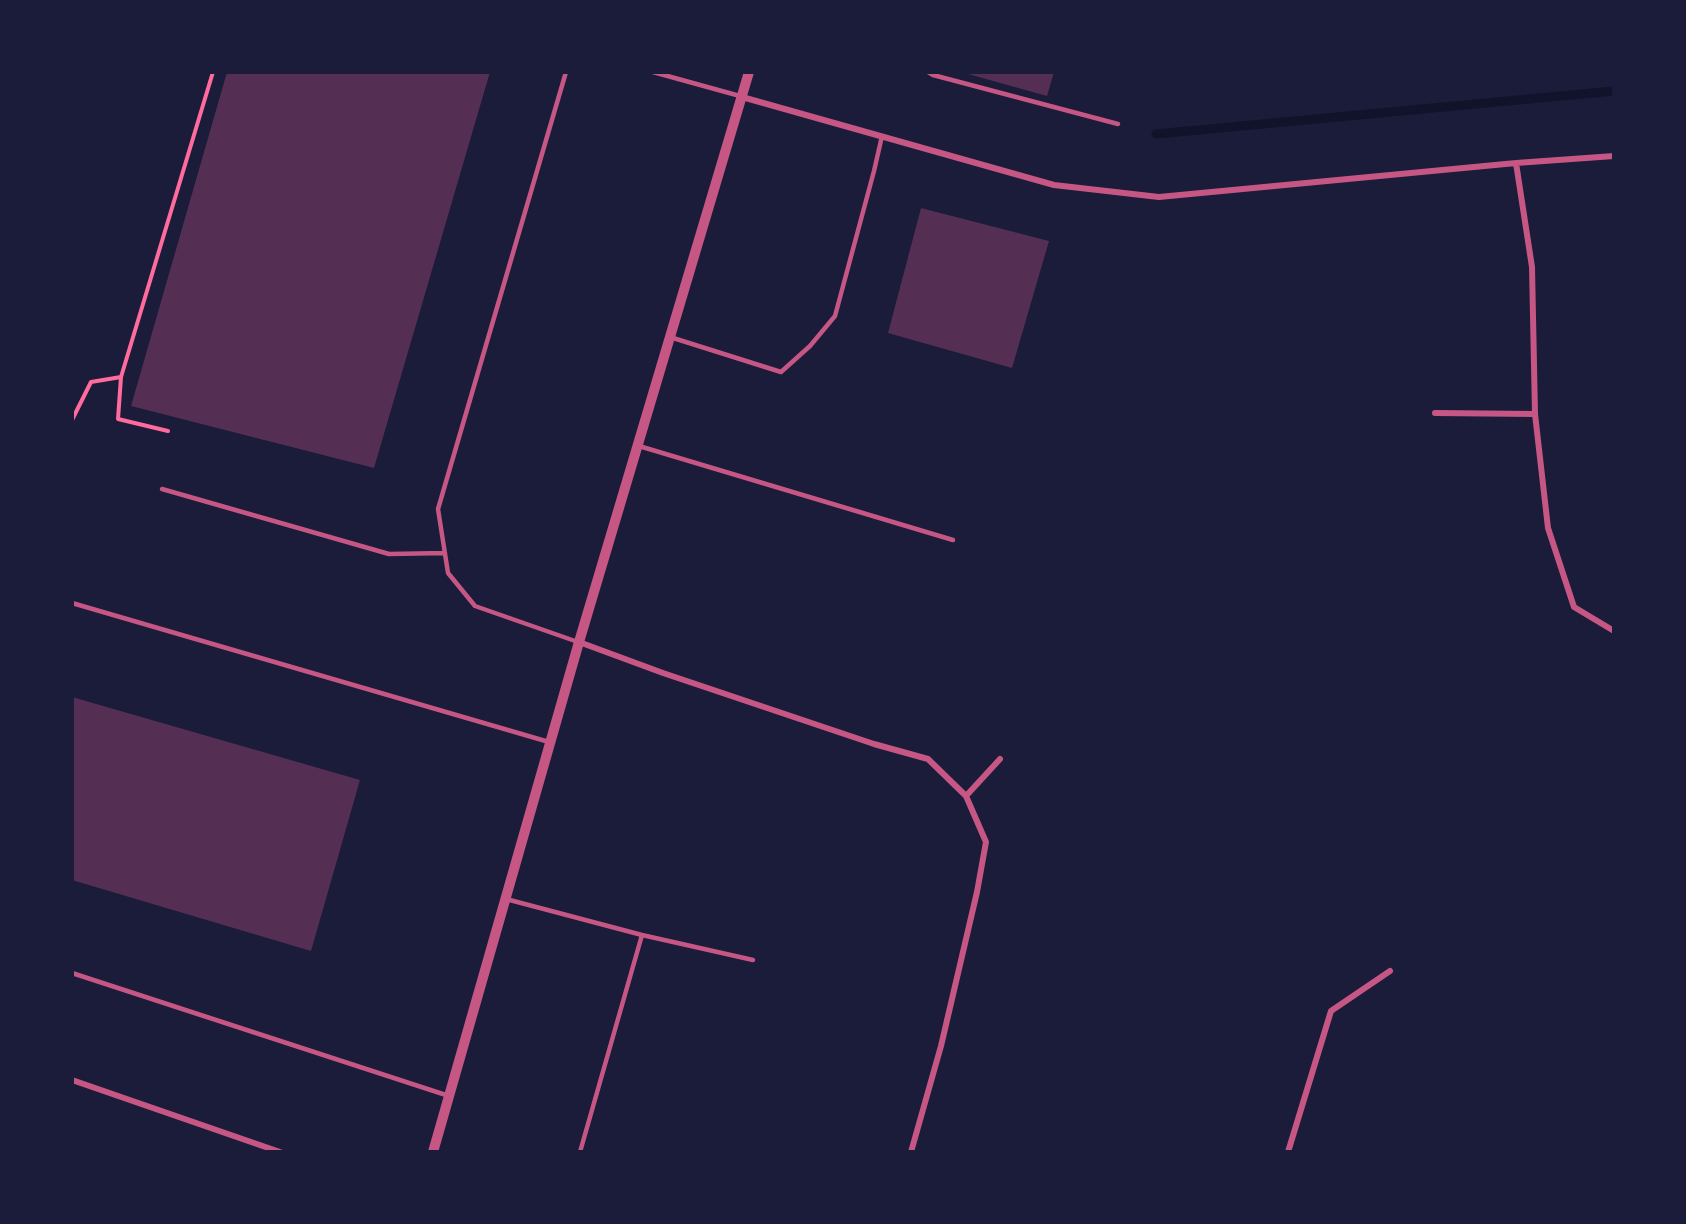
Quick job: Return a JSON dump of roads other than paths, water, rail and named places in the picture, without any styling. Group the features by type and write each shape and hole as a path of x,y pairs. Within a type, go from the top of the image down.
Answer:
{"street":[{"path":"433,1152 579,642 749,72"},
{"path":"742,97 1054,185 1159,197 1516,163 1614,156"},
{"path":"1516,163 1532,267 1535,414 1548,528 1574,606 1614,631"},
{"path":"1435,413 1535,414"},
{"path":"579,642 685,681 874,744 928,759 966,796 986,842 942,1046 911,1152"},
{"path":"966,796 1000,759"},
{"path":"1288,1152 1331,1011 1390,971"},
{"path":"72,1080 265,1150 280,1152"}],"lane":[{"path":"566,72 438,508 448,573 475,606 579,642"},
{"path":"653,72 742,97"},
{"path":"928,72 1118,124"},
{"path":"670,337 781,372 810,346 835,316 882,136"},
{"path":"639,446 953,540"},
{"path":"162,489 389,554 445,553"},
{"path":"72,603 551,742"},
{"path":"506,899 642,935 753,960"},
{"path":"580,1152 642,935"},
{"path":"72,973 449,1096"}],"waterway":[{"path":"1156,134 1614,91"}]}
